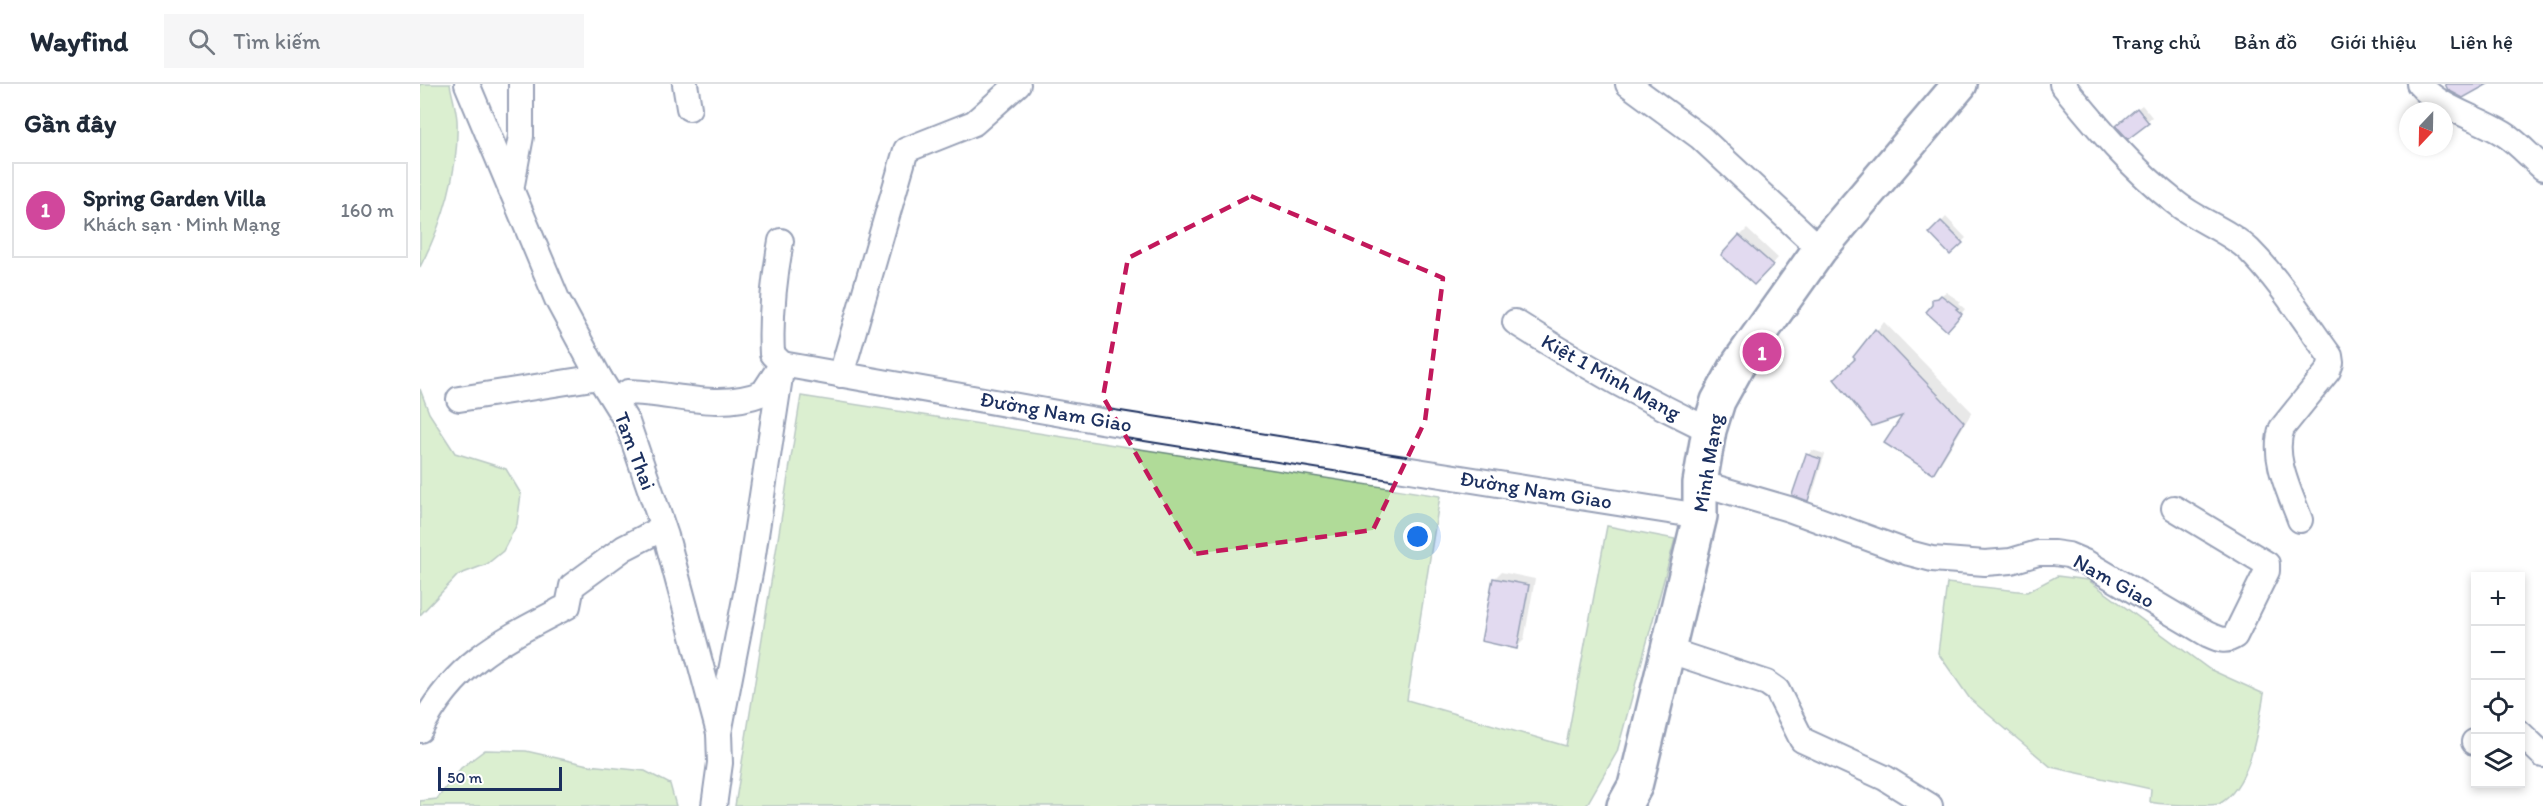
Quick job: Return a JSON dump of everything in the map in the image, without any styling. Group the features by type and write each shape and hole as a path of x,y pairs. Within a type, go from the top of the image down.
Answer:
{"highway":[{"name":"Minh Mạng","path":"1624,806 1635,786 1700,516 1700,483 1709,430 1718,401 1739,363 1820,249 1960,84"}],"street":[{"name":"Tam Thai","path":"467,84 557,299 599,377 627,422 663,528 719,733 720,764 714,806"},
{"path":"511,190 521,136 521,84"},
{"path":"685,84 689,108"},
{"path":"841,375 906,150 974,123 1018,84"},
{"path":"1628,84 1700,137 1820,249"},
{"path":"2062,84 2104,135 2153,185 2198,219 2235,239 2249,250 2279,285 2330,356 2331,363 2328,371 2282,428 2279,437 2278,452 2300,520"},
{"path":"2419,84 2431,96 2455,111 2504,134 2543,168"},
{"path":"782,241 773,285 771,332 772,354 782,364"},
{"name":"Kiệt 1 Minh Mạng","path":"1515,322 1637,394 1709,430"},
{"path":"616,401 628,393 707,401 750,399 763,393 782,364"},
{"path":"719,733 751,568 782,364"},
{"name":"Đường Nam Giao","path":"782,364 1113,423 1700,516"},
{"path":"459,399 599,377"},
{"name":"Nam Giao","path":"1700,483 1789,509 1909,553 1932,559 1985,562 2011,561 2038,553 2068,555 2087,562 2207,634 2220,640 2229,640 2235,636 2267,571 2267,564 2174,508"},
{"path":"420,730 434,703 467,667 501,641 568,606 572,586 624,548 663,528"},
{"path":"1667,650 1767,683 1777,690 1802,740 1885,778 1930,806"},
{"path":"2521,734 2543,755"}],"highlighted area":[{"path":"1251,196 1443,278 1425,421 1373,530 1194,554 1103,397 1128,258"}],"green space":[{"path":"420,84 450,84 456,111 457,139 448,196 436,233 420,267"},
{"path":"420,389 429,413 455,453 506,469 521,494 517,524 503,551 487,564 458,575 420,615"},
{"path":"801,396 1440,496 1407,700 1566,746 1607,526 1675,539 1617,752 1586,806 735,806"},
{"path":"2057,576 2088,580 2209,669 2264,694 2256,739 2246,770 2230,796 2219,804 2206,805 2150,802 2151,789 2051,767 1970,699 1938,653 1947,583 2027,592"},
{"path":"485,750 526,751 588,765 645,771 670,784 676,806 420,806 420,801 437,799 461,768"}],"building":[{"path":"2445,84 2488,84 2463,98 2448,90"},
{"path":"2137,108 2149,123 2128,139 2116,126"},
{"path":"1941,221 1963,243 1950,255 1929,233"},
{"path":"1739,235 1773,265 1754,285 1721,255"},
{"path":"1941,295 1962,314 1947,331 1926,312 1932,305 1932,299"},
{"path":"1875,329 1964,422 1933,474 1884,443 1902,416 1872,426 1834,379 1855,359 1853,357"},
{"path":"1806,454 1821,459 1808,501 1792,495"},
{"path":"1493,578 1529,585 1517,649 1481,641"}],"place":[{"name":"Spring Garden Villa","path":"1762,352"}]}
